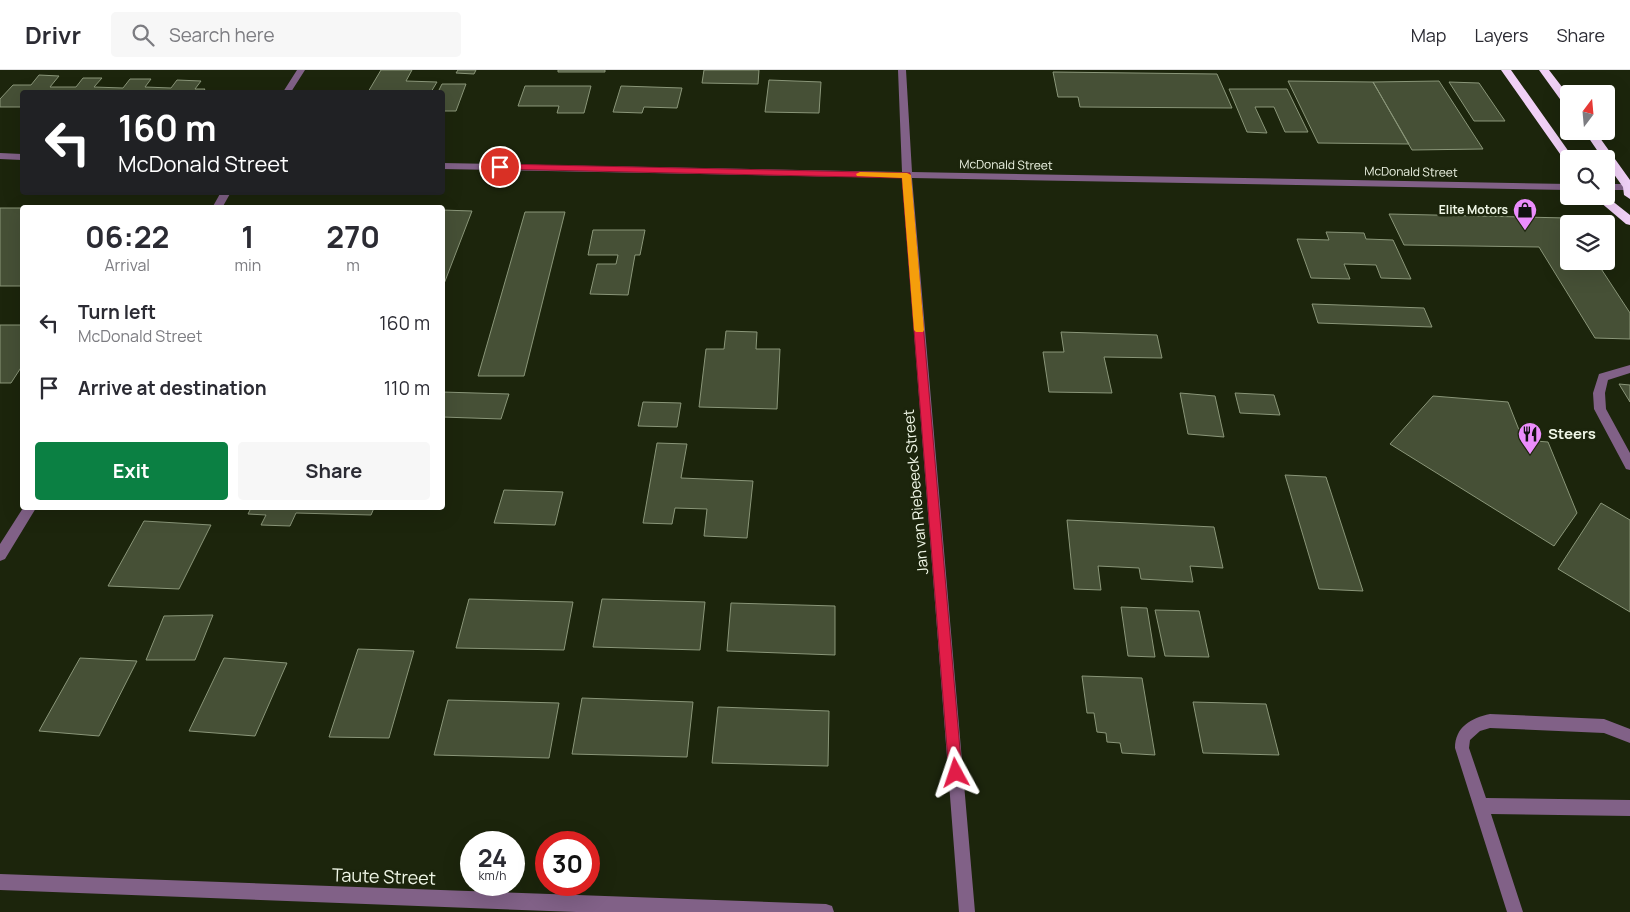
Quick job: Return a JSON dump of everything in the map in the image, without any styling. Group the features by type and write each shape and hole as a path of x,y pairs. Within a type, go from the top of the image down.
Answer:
{"highway":[{"path":"1506,70 1563,150"},
{"path":"1544,70 1560,92"},
{"path":"1595,140 1630,190"},
{"path":"1611,205 1630,221"}],"street":[{"path":"288,90 301,70"},
{"name":"Jan van Riebeeck Street","path":"902,70 907,175 967,912"},
{"path":"0,156 20,157"},
{"name":"McDonald Street","path":"445,166 1560,187"},
{"path":"1615,188 1630,190"},
{"path":"1630,369 1603,377 1599,393 1600,409 1630,465"},
{"path":"0,555 29,510"},
{"path":"1515,912 1461,743 1465,733 1476,725 1490,721 1604,726 1624,732 1630,736"},
{"path":"1480,806 1630,808"},
{"name":"Taute Street","path":"0,882 489,907 826,912"}],"building":[{"path":"381,70 412,70 406,81 437,82 432,90 369,90"},
{"path":"458,70 476,70 474,74 456,73"},
{"path":"558,70 605,70 605,72 558,72"},
{"path":"704,70 759,70 758,84 702,83"},
{"path":"1053,72 1217,74 1232,108 1080,107 1078,97 1058,97"},
{"path":"39,75 59,76 50,87 76,87 83,78 102,78 94,87 123,88 130,79 151,79 145,87 171,88 177,80 201,81 195,89 205,89 20,90 20,107 0,107 0,99 13,85 31,85"},
{"path":"769,80 821,82 819,113 765,112"},
{"path":"1288,81 1373,82 1409,144 1318,143"},
{"path":"1439,81 1483,149 1412,150 1373,82"},
{"path":"1449,82 1479,83 1505,121 1474,121"},
{"path":"442,84 466,84 456,111 445,111 445,90 439,90"},
{"path":"525,86 591,86 584,113 557,113 559,106 518,106"},
{"path":"621,86 682,88 677,108 644,107 642,113 613,112"},
{"path":"1229,89 1287,89 1308,132 1285,132 1274,107 1255,107 1267,133 1247,132"},
{"path":"0,208 20,208 20,286 0,286"},
{"path":"445,210 472,211 445,281"},
{"path":"525,212 565,212 524,376 478,376"},
{"path":"1389,214 1560,218 1560,270 1602,270 1630,313 1630,339 1595,338 1539,247 1404,245"},
{"path":"593,230 645,230 640,255 635,255 628,295 590,294 597,264 616,264 618,255 588,255"},
{"path":"1326,232 1364,233 1366,239 1393,240 1411,279 1381,278 1376,265 1344,264 1350,279 1311,278 1297,239 1329,240"},
{"path":"1312,304 1424,308 1432,327 1318,323"},
{"path":"0,325 20,325 20,369 11,383 0,383"},
{"path":"726,331 757,332 756,349 780,349 777,409 699,407 706,349 724,349"},
{"path":"1061,332 1157,335 1162,358 1104,357 1112,393 1049,392 1043,352 1064,352"},
{"path":"1619,384 1630,385 1630,402"},
{"path":"445,392 509,394 501,419 445,417"},
{"path":"1180,393 1215,396 1224,437 1188,434"},
{"path":"1235,393 1274,395 1280,415 1240,413"},
{"path":"1433,396 1508,402 1523,440 1548,442 1577,513 1554,546 1390,444"},
{"path":"643,402 681,403 677,427 638,426"},
{"path":"657,443 687,444 681,478 753,481 747,538 704,536 707,509 675,508 672,524 643,523"},
{"path":"1285,475 1326,477 1363,591 1319,589"},
{"path":"504,490 563,492 555,525 494,523"},
{"path":"1601,503 1630,520 1630,612 1558,569"},
{"path":"250,510 373,510 371,515 296,513 290,526 261,525 266,515 248,514"},
{"path":"1067,520 1214,527 1223,568 1190,566 1193,582 1141,579 1139,568 1098,566 1101,590 1074,589"},
{"path":"144,521 211,525 179,589 108,586"},
{"path":"469,599 573,602 564,650 456,648"},
{"path":"602,599 705,602 700,650 593,647"},
{"path":"731,603 835,606 835,655 727,651"},
{"path":"1121,607 1147,608 1155,657 1128,656"},
{"path":"1155,610 1199,611 1209,657 1165,656"},
{"path":"213,615 195,660 146,660 164,616"},
{"path":"358,649 414,651 389,738 329,737"},
{"path":"80,658 137,661 99,736 39,731"},
{"path":"224,658 287,663 255,736 189,731"},
{"path":"1082,676 1142,678 1155,755 1122,753 1120,743 1107,742 1106,733 1097,732 1094,713 1087,713"},
{"path":"582,698 693,702 687,757 572,754"},
{"path":"448,700 559,703 549,758 434,755"},
{"path":"1193,702 1266,704 1279,755 1203,753"},
{"path":"718,707 829,711 828,766 712,763"}],"slow traffic":[{"path":"860,174 907,175 919,330"}],"place":[{"name":"Elite Motors","path":"1525,231"},
{"name":"Steers","path":"1530,455"}],"route":[{"path":"500,167 907,175 956,773"}]}
